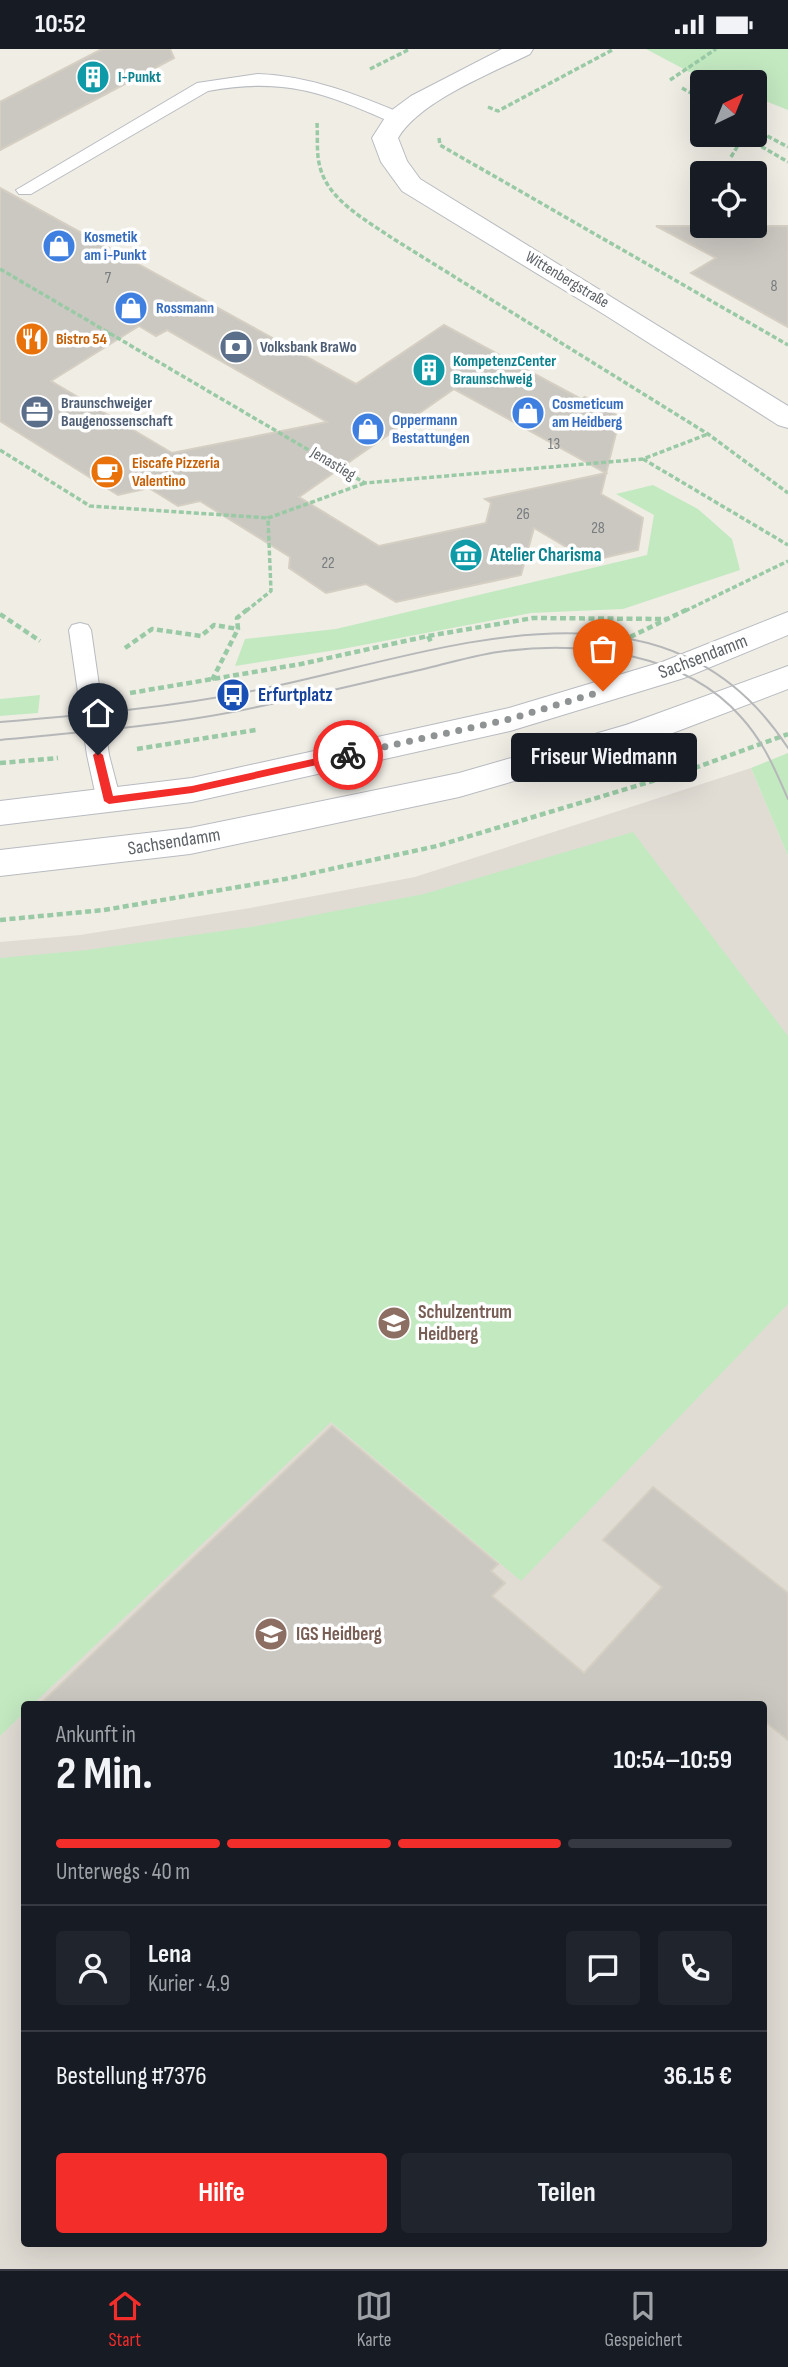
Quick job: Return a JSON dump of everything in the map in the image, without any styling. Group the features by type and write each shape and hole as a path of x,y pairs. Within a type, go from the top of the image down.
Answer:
{"street":[{"path":"397,118 420,101 521,49"},
{"name":"Wittenbergstraße","path":"397,118 385,138 394,162 411,185 615,309 788,419"},
{"name":"Sachsendamm","path":"0,813 192,790 510,719 673,670 788,623"},
{"name":"Sachsendamm","path":"0,863 190,841 459,785 637,734 788,677"}],"lane":[{"path":"25,190 203,87 223,83 283,79 310,83 397,118"},
{"path":"80,630 98,755 109,801"}],"path":[{"path":"486,107 498,111 614,49"},
{"path":"670,80 716,49"},
{"path":"682,88 690,92"},
{"path":"438,129 440,145 788,345"},
{"path":"767,136 788,147"},
{"path":"731,157 736,147"},
{"path":"761,147 788,162"},
{"name":"Jenastieg","path":"0,269 365,483 643,459 708,434"},
{"path":"95,342 110,333"},
{"path":"0,450 90,506 268,518 365,483"},
{"path":"643,459 788,545"},
{"path":"211,681 238,629 237,618 271,591 268,518"},
{"path":"126,682 127,694 211,681 428,636 534,618 672,619 788,561"},
{"path":"125,658 125,646 152,629 201,636 214,625 238,629"},
{"path":"428,636 431,642"},
{"path":"0,763 98,755 257,730"},
{"path":"0,920 130,906 285,880 437,846 689,770 788,734"}],"shaded area":[{"name":"Schulzentrum Heidberg","path":"751,768 788,856 788,2269 0,2269 0,942 80,935 250,908 415,877"}],"green space":[{"path":"646,49 788,49 788,110 767,102 767,70 690,70 690,72"},
{"path":"653,485 698,509 732,539 740,570 623,609 531,613 342,649 235,666 245,639 336,629 647,555 654,515 616,494"},
{"path":"40,695 38,713 0,716 0,699"},
{"path":"788,753 788,856 751,768"},
{"name":"Schulzentrum Heidberg","path":"633,832 788,1036 788,1304 521,1581 331,1422 36,1701 21,1701 21,1716 0,1736 0,958 87,950 257,926 424,894"}],"building":[{"path":"102,49 170,49 174,58 0,150 0,102"},
{"path":"0,188 356,384 444,325 581,399 585,397 620,417 601,494 643,518 638,550 590,561 534,528 521,575 396,602 366,584 326,593 289,568 290,557 200,501 178,506 149,488 118,495 0,421","holes":["139,326 156,336 167,330 327,422 172,453 51,381","454,389 606,473 485,499 491,503 486,523 379,546 299,497"]},
{"path":"656,226 690,226 690,238 767,238 767,226 788,226 788,327 691,273 716,258"},
{"path":"332,1426 498,1564 491,1571 505,1583 492,1596 584,1673 662,1587 603,1540 653,1487 788,1593 788,1740 767,1723 767,1701 43,1701"}],"tram line":[{"path":"0,722 129,710 225,696 470,642 542,634 612,636 677,653 737,689 788,748"},
{"path":"0,740 194,719 486,654 536,648 567,648 632,656 663,665 692,678 718,695 756,736 788,799"}],"way so far":[{"path":"348,755 510,719 603,691"}],"place":[{"name":"I-Punkt","path":"93,77"},
{"name":"Kosmetik am i-Punkt","path":"59,246"},
{"name":"Rossmann","path":"131,308"},
{"name":"Bistro 54","path":"32,339"},
{"name":"Volksbank BraWo","path":"236,347"},
{"name":"KompetenzCenter Braunschweig","path":"429,370"},
{"name":"Braunschweiger Baugenossenschaft","path":"37,412"},
{"name":"Cosmeticum am Heidberg","path":"528,413"},
{"name":"Oppermann Bestattungen","path":"368,429"},
{"name":"Eiscafe Pizzeria Valentino","path":"107,472"},
{"name":"Atelier Charisma","path":"466,555"},
{"name":"Friseur Wiedmann","path":"603,691"},
{"name":"Erfurtplatz","path":"233,695"},
{"name":"Schulzentrum Heidberg","path":"394,1323"},
{"name":"IGS Heidberg","path":"271,1634"}],"route":[{"path":"98,755 109,801 192,790 348,755"}]}
